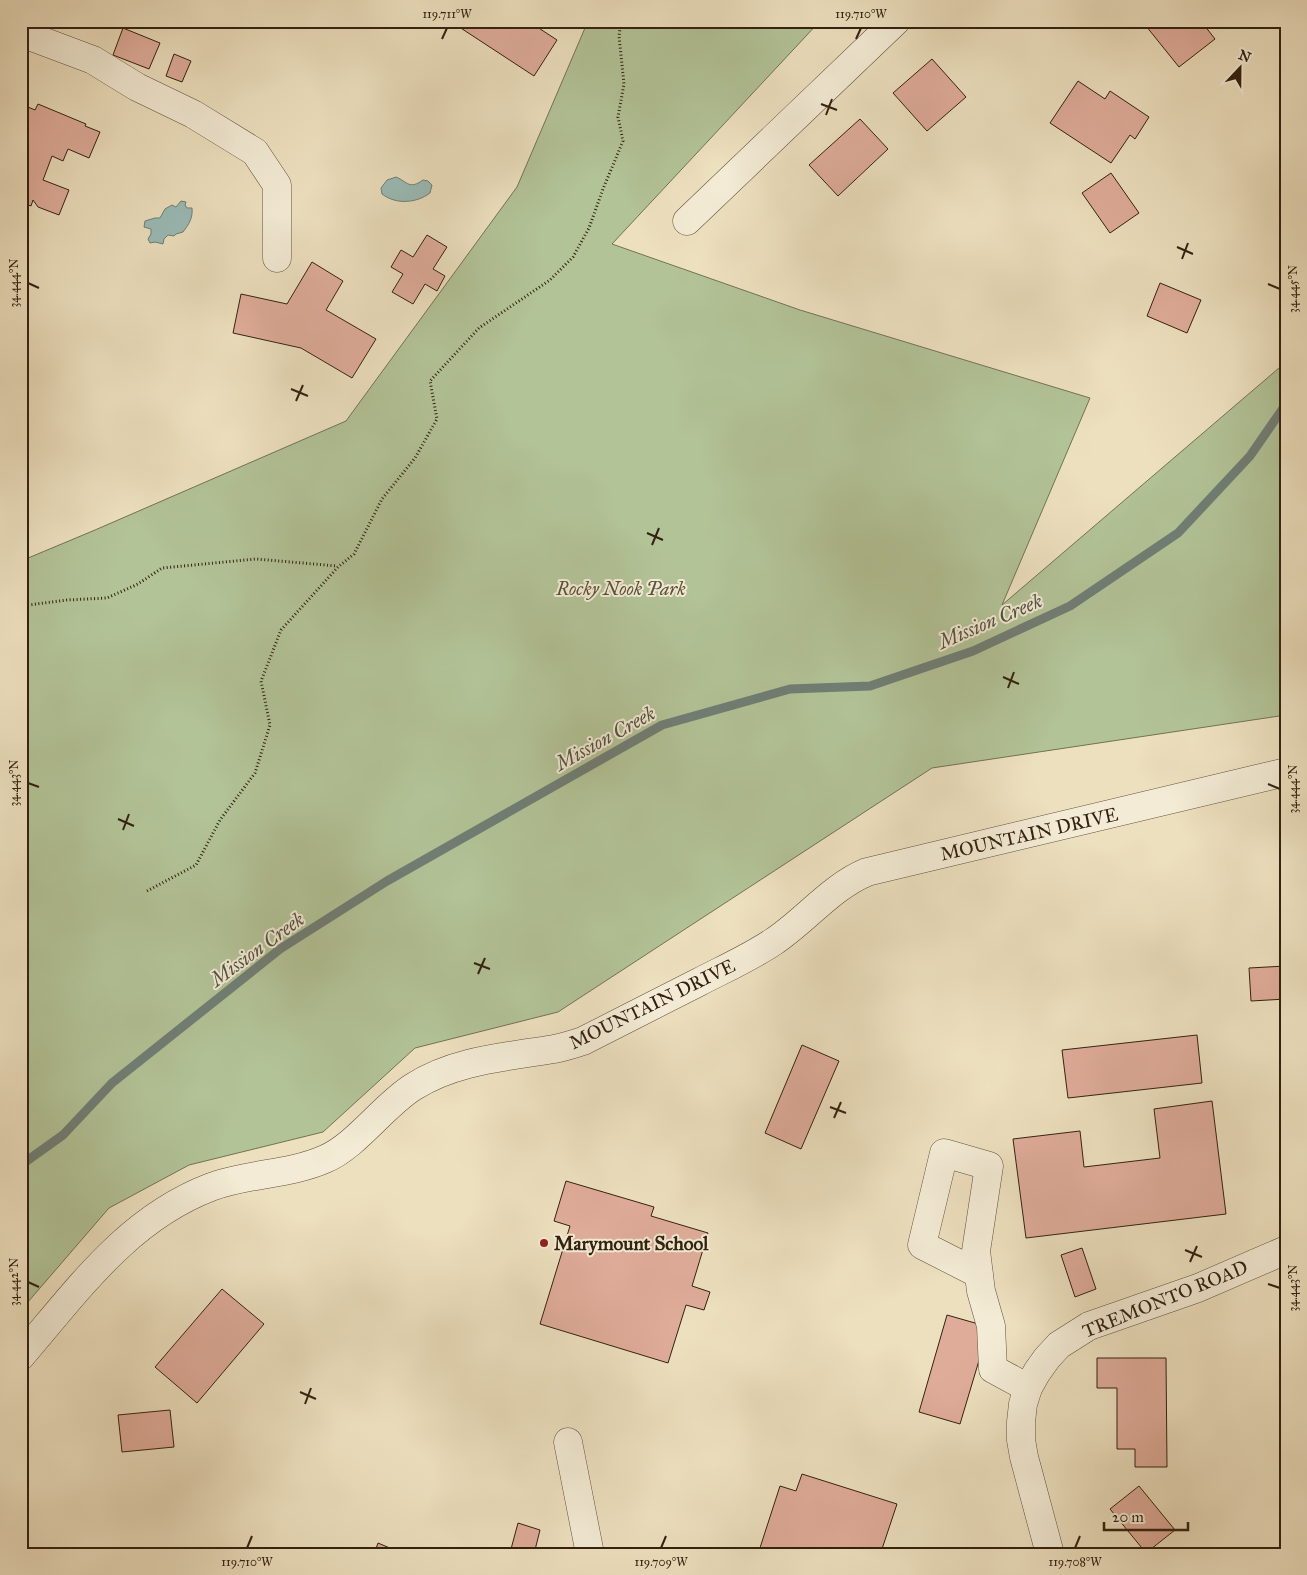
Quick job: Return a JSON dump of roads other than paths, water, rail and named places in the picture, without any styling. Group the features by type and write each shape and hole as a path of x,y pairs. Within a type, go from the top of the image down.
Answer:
{"street":[{"path":"687,222 896,21"},
{"path":"21,33 93,60 137,87 192,114 255,152 277,185 277,258"},
{"name":"MOUNTAIN DRIVE","path":"21,1356 102,1263 145,1223 173,1205 214,1186 294,1169 327,1158 355,1138 412,1088 441,1073 498,1057 556,1049 584,1041 741,961 773,942 802,921 842,885 854,878 867,872 1286,772"},
{"name":"TREMONTO ROAD","path":"1050,1554 1021,1440 1023,1404 1028,1388 1037,1372 1059,1345 1089,1326 1198,1288 1286,1250"},
{"path":"979,1274 981,1291 991,1326 994,1369 1028,1388"},
{"path":"568,1442 590,1554"}],"water":[{"path":"396,177 411,185 423,180 428,181 432,185 430,193 413,201 400,201 388,198 382,194 381,188 387,180"},
{"path":"181,201 186,202 187,208 192,208 190,221 183,232 174,236 168,235 164,239 163,244 150,243 148,239 151,229 144,227 145,221 160,218 165,209 172,205 176,207"}],"waterway":[{"name":"Mission Creek","path":"21,1165 63,1135 112,1083 280,949 387,881 662,725 790,689 870,686 973,651 1070,606 1178,533 1250,456 1286,404"}],"place":[{"name":"Marymount School","path":"544,1243"}],"park label":[{"name":"Rocky Nook Park","path":"621,588"}]}
